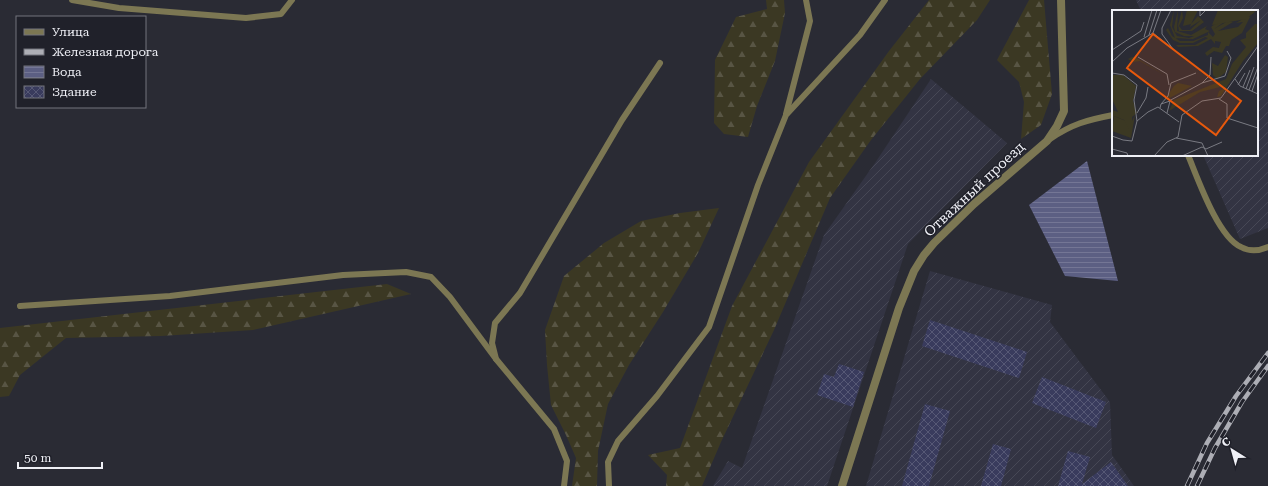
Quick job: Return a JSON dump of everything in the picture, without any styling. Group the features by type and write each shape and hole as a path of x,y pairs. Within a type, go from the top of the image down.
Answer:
{"street":[{"name":"Отважный проезд","path":"842,486 899,308 914,271 934,243 968,210 1047,141 1057,126 1064,111 1061,0"}],"lane":[{"path":"72,0 119,8 246,18 281,14 292,0"},
{"path":"609,486 608,462 618,441 657,396 709,327 758,185 786,115 810,21 806,0"},
{"path":"786,115 860,35 886,0"},
{"path":"496,359 492,343 495,323 520,293 622,120 660,63"},
{"path":"1047,141 1065,129 1086,120 1112,115"},
{"path":"1188,156 1215,217 1227,237 1241,248 1257,251 1268,247"},
{"path":"20,306 170,296 343,275 406,272 431,277 450,297 496,359 554,430 567,461 564,486"}],"shaded area":[{"path":"1136,0 1268,0 1268,228 1240,239 1203,156 1258,156 1258,10 1141,10"},
{"path":"931,79 1007,143 908,244 827,486 713,486 728,461 742,468 824,235 875,163"},
{"path":"930,271 1052,305 1050,322 1110,402 1112,455 1134,486 866,486"}],"green space":[{"path":"766,0 784,0 785,13 775,61 757,106 748,137 724,134 714,123 715,60 736,17 767,9"},
{"path":"929,0 990,0 977,20 920,79 871,140 830,198 774,330 702,486 666,486 667,475 648,455 680,448 732,306 809,162 889,51"},
{"path":"1029,0 1044,0 1052,94 1041,125 1021,139 1024,102 1019,82 997,60"},
{"path":"719,208 698,253 629,365 608,404 598,451 597,486 572,486 576,458 551,405 545,330 564,276 604,243 641,221 680,213"},
{"path":"387,284 411,294 253,330 161,336 66,338 20,375 9,396 0,397 0,328"}],"water":[{"path":"1087,161 1118,281 1065,276 1029,205"}],"building":[{"path":"930,320 1027,352 1019,378 922,346"},
{"path":"839,364 864,372 853,407 817,395 824,374 834,377"},
{"path":"1042,377 1106,402 1096,428 1032,403"},
{"path":"925,404 950,411 929,486 902,486"},
{"path":"993,444 1011,449 1001,486 981,486"},
{"path":"1068,451 1090,457 1082,484 1111,462 1128,486 1058,486"}],"railway":[{"path":"1187,486 1207,443 1236,396 1268,353"},
{"path":"1197,486 1215,448 1242,402 1268,366"}]}
